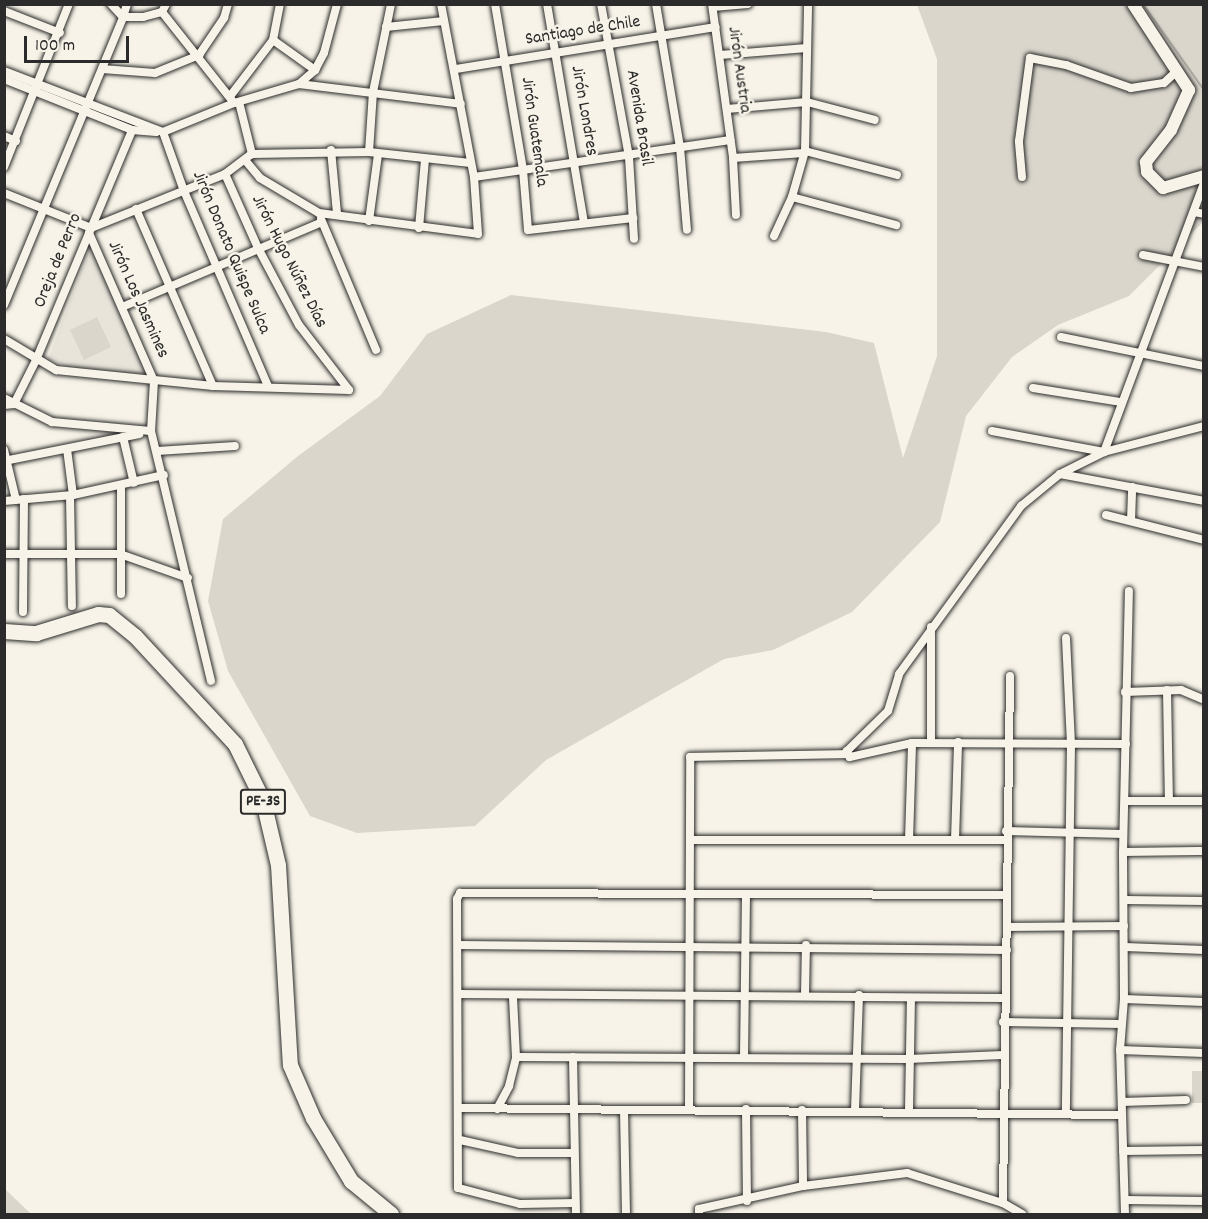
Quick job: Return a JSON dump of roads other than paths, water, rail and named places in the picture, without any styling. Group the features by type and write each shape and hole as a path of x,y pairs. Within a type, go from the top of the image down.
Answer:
{"highway":[{"name":"PE-3S","path":"4,631 36,633 98,614 109,615 135,636 235,744 263,801 278,865 290,1065 312,1118 351,1181 391,1215"}],"street":[{"path":"4,167 60,33 69,4"},
{"path":"111,4 123,17 143,17 164,8 235,100 248,157 260,178 320,217 376,350"},
{"path":"4,305 46,207 127,4"},
{"path":"102,69 150,74 199,55 224,18 228,4"},
{"path":"235,100 273,40 280,4"},
{"path":"299,84 315,70 332,33 337,4"},
{"path":"369,221 374,153 373,92 391,4"},
{"path":"122,307 258,248 320,217 338,214 369,221 478,234 474,177 456,69 441,4"},
{"name":"Jirón Guatemala","path":"495,4 523,170 528,230 584,224"},
{"name":"Jirón Londres","path":"547,4 584,224"},
{"name":"Avenida Brasil","path":"601,4 629,157 634,238"},
{"path":"656,4 680,147 687,230"},
{"path":"712,6 748,4"},
{"path":"774,236 792,197 805,152 808,4"},
{"path":"1133,4 1188,84 1188,96 1146,167 1163,188 1203,176"},
{"name":"Jirón Austria","path":"712,6 733,158 735,215"},
{"path":"4,12 60,33"},
{"path":"386,27 444,21"},
{"name":"Santiago de Chile","path":"456,69 716,27"},
{"path":"273,40 315,70"},
{"path":"720,55 807,48"},
{"path":"1022,177 1019,141 1030,58 1066,65 1131,88 1160,84 1178,70"},
{"path":"4,70 38,87 86,106 163,132"},
{"path":"4,79 38,87"},
{"path":"86,106 132,130 163,132 235,100 299,84 461,104"},
{"path":"727,109 807,102 875,120"},
{"name":"Oreja de Perro","path":"14,404 36,360 132,130"},
{"name":"Jirón Donato Quispe Sulca","path":"163,132 184,191 268,386"},
{"path":"4,136 16,141"},
{"path":"474,177 575,160 629,157 730,140"},
{"path":"4,193 46,207 90,231 136,209 225,174 248,157 331,150 470,163"},
{"path":"331,150 338,214"},
{"path":"733,158 805,152 897,175"},
{"path":"419,228 425,159"},
{"name":"Jirón Hugo Núñez Días","path":"225,174 258,248 306,337 349,390 268,386"},
{"path":"1104,452 1120,402 1176,263 1203,183"},
{"path":"792,197 896,225"},
{"path":"136,209 213,386"},
{"path":"1194,212 1203,214"},
{"path":"584,224 633,218"},
{"name":"Jirón Los Jasmines","path":"90,231 154,381"},
{"path":"1143,255 1203,267"},
{"path":"1061,337 1203,366"},
{"path":"4,339 56,370 213,386 268,386"},
{"path":"154,381 151,432 164,475 212,681"},
{"path":"1033,388 1120,402"},
{"path":"4,398 52,422 151,432"},
{"path":"4,405 14,404"},
{"path":"847,754 847,748 888,711 899,674 1021,506 1060,474 1104,452 1203,426"},
{"path":"992,431 1104,452"},
{"path":"6,461 151,432"},
{"path":"123,437 134,483"},
{"path":"157,451 235,446"},
{"path":"67,449 72,495 72,606"},
{"path":"4,450 20,499 23,612"},
{"path":"1060,474 1203,501"},
{"path":"4,501 72,495 120,487 164,475"},
{"path":"120,487 121,594"},
{"path":"1131,521 1132,487"},
{"path":"1106,515 1203,540"},
{"path":"4,554 120,555 188,578"},
{"path":"1125,1215 1120,1024 1124,999 1123,834 1129,591"},
{"path":"931,627 931,743"},
{"path":"1066,638 1071,744 1065,929 1066,1114"},
{"path":"1003,1203 1003,1022 1008,927 1005,836 1006,742 1010,676"},
{"path":"1167,690 1169,800"},
{"path":"1125,692 1181,690 1203,700"},
{"path":"955,840 958,742"},
{"path":"689,1110 690,757 847,754 850,757 912,743 1126,744"},
{"path":"909,840 912,743"},
{"path":"1125,801 1203,801"},
{"path":"690,840 955,840 1005,836 1123,834"},
{"path":"1123,852 1203,851"},
{"path":"574,1203 520,1204 458,1188 460,1108 457,899 466,891 1007,895"},
{"path":"744,1058 746,894"},
{"path":"1125,900 1203,901"},
{"path":"1008,927 1065,929 1124,926"},
{"path":"458,945 746,947 806,945 1007,950"},
{"path":"805,995 806,945"},
{"path":"1125,947 1203,950"},
{"path":"458,994 513,997 859,995 911,998 1004,998"},
{"path":"855,1110 859,995"},
{"path":"497,1108 509,1086 516,1057 513,997"},
{"path":"909,1111 908,1059 911,998"},
{"path":"1124,999 1203,1002"},
{"path":"1003,1022 1065,1021 1120,1024"},
{"path":"1120,1050 1203,1053"},
{"path":"516,1057 908,1059 1003,1055"},
{"path":"573,1057 576,1215"},
{"path":"1122,1102 1186,1100"},
{"path":"460,1108 1003,1111 1122,1115"},
{"path":"746,1109 747,1201"},
{"path":"624,1110 626,1215"},
{"path":"802,1110 803,1186"},
{"path":"460,1140 518,1152 574,1154"},
{"path":"1123,1152 1203,1150"},
{"path":"699,1215 699,1209 747,1201 803,1186 907,1173 1003,1203 1022,1215"},
{"path":"1125,1200 1203,1201"}],"waterway":[{"path":"1143,4 1204,90"}]}
